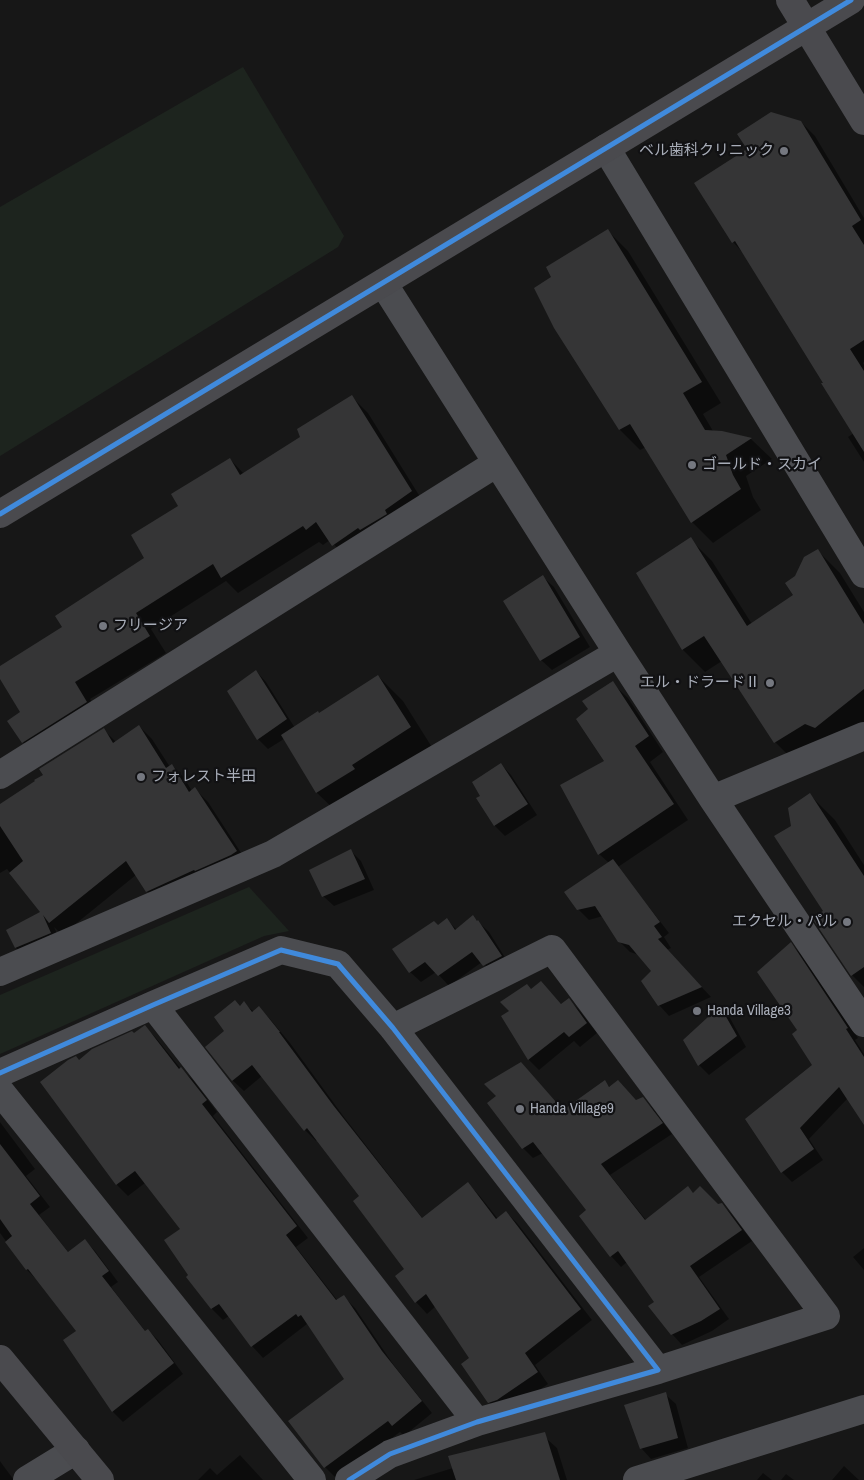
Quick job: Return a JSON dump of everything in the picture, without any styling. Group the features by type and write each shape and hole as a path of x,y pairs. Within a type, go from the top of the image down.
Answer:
{"street":[{"path":"790,0 864,121"},
{"path":"0,514 851,0"},
{"path":"606,148 864,574"},
{"path":"383,283 618,654 864,1023"},
{"path":"0,775 497,463"},
{"path":"0,972 273,854 618,654"},
{"path":"713,799 864,736"},
{"path":"349,1480 390,1454 477,1422 658,1370 826,1316 552,949 393,1028"},
{"path":"0,1073 281,950 338,964 393,1028 658,1370"},
{"path":"153,1005 477,1422"},
{"path":"0,1091 312,1480"},
{"path":"0,1359 100,1480"},
{"path":"637,1480 701,1472 864,1409"},
{"path":"27,1480 76,1450"}],"shaded area":[{"path":"243,67 344,236 338,247 0,456 0,207"},
{"path":"249,887 289,931 264,936 0,1054 0,995"}],"building":[{"path":"771,112 801,121 861,220 852,226 864,245 864,340 850,349 864,371 864,452 735,241 732,243 694,183 747,149 737,134"},
{"path":"608,229 702,382 683,393 705,430 722,431 752,438 726,455 733,475 741,489 691,523 630,424 619,430 554,328 534,288 551,277 546,267"},
{"path":"352,395 412,491 385,510 387,514 360,530 358,528 332,546 316,522 306,530 303,526 221,578 213,564 136,613 150,636 75,682 87,702 22,743 7,721 20,712 0,679 0,666 62,627 55,616 144,558 131,535 178,506 171,494 230,458 240,475 300,437 297,429"},
{"path":"691,537 747,626 793,595 785,583 795,576 804,557 818,549 864,624 864,689 815,728 805,724 774,743 704,636 682,650 636,573"},
{"path":"543,575 580,637 540,661 503,601"},
{"path":"256,670 287,719 257,740 227,691"},
{"path":"378,675 411,727 352,765 355,769 316,793 281,735"},
{"path":"613,681 649,736 635,746 674,804 598,855 560,785 604,761 576,719 588,709 582,701"},
{"path":"139,725 166,768 172,764 189,792 195,787 237,851 146,892 126,861 49,923 43,915 51,933 15,948 6,930 40,912 9,873 23,861 0,826 0,804 43,775 39,769 104,728 113,743"},
{"path":"501,763 528,804 494,826 476,798 480,796 472,782"},
{"name":"エクセル・パル","path":"810,793 864,876 864,967 851,976 812,918 823,911 774,836 791,826 788,808"},
{"path":"351,849 365,879 322,897 309,870"},
{"path":"613,859 660,922 654,926 662,937 658,939 702,987 658,1006 641,981 651,971 629,945 618,942 595,906 577,910 564,892"},
{"path":"473,915 502,956 483,966 472,952 438,976 425,962 409,973 392,949 434,921 438,925 447,918 455,930"},
{"path":"791,942 848,1028 846,1029 864,1057 864,1125 839,1087 800,1128 814,1149 781,1173 745,1119 812,1065 792,1034 797,1030 757,972"},
{"path":"541,981 561,1004 569,998 587,1023 569,1037 564,1032 528,1060 501,1016 509,1011 500,1002 527,984 531,989"},
{"path":"235,1000 240,1006 244,1001 252,1012 259,1006 333,1105 422,1218 468,1182 496,1219 506,1211 581,1309 525,1353 538,1372 497,1400 488,1403 461,1364 469,1358 426,1294 415,1303 395,1276 404,1269 353,1201 359,1196 307,1128 304,1131 252,1065 232,1081 205,1047 224,1031 214,1017"},
{"path":"720,1006 737,1036 698,1066 683,1040"},
{"path":"145,1025 179,1069 181,1067 207,1100 202,1104 297,1226 286,1235 336,1300 344,1295 382,1351 422,1401 392,1426 388,1421 324,1468 288,1421 344,1379 301,1315 298,1317 296,1314 251,1347 219,1304 211,1309 186,1277 188,1275 164,1240 180,1229 135,1171 116,1185 40,1082 68,1060 76,1056 79,1060 92,1049 132,1031 134,1033"},
{"path":"521,1062 563,1110 605,1080 609,1087 618,1080 636,1100 643,1097 663,1123 601,1164 645,1220 688,1186 693,1193 700,1186 718,1204 722,1203 742,1230 690,1266 720,1309 701,1321 671,1335 648,1306 654,1302 618,1251 610,1257 579,1216 586,1210 533,1142 522,1149 487,1103 496,1096 484,1084"},
{"path":"0,1144 40,1196 30,1204 68,1252 85,1239 109,1271 102,1276 145,1331 148,1329 174,1363 112,1412 63,1340 76,1331 5,1242 12,1236 0,1219"},
{"path":"666,1392 678,1438 640,1449 624,1405"},
{"path":"545,1432 560,1480 456,1480 448,1456"}],"cycle path":[{"path":"0,514 851,0"},
{"path":"0,1073 281,950 338,964 393,1028 658,1370 477,1422 390,1454 349,1480"}],"place":[{"name":"ベル歯科クリニック","path":"784,151"},
{"name":"ゴールド・スカイ","path":"692,465"},
{"name":"フリージア","path":"103,626"},
{"name":"エル・ドラードⅡ","path":"770,683"},
{"name":"フォレスト半田","path":"141,777"},
{"name":"エクセル・パル","path":"847,922"},
{"name":"Handa Village3","path":"697,1011"},
{"name":"Handa Village9","path":"520,1109"}]}
